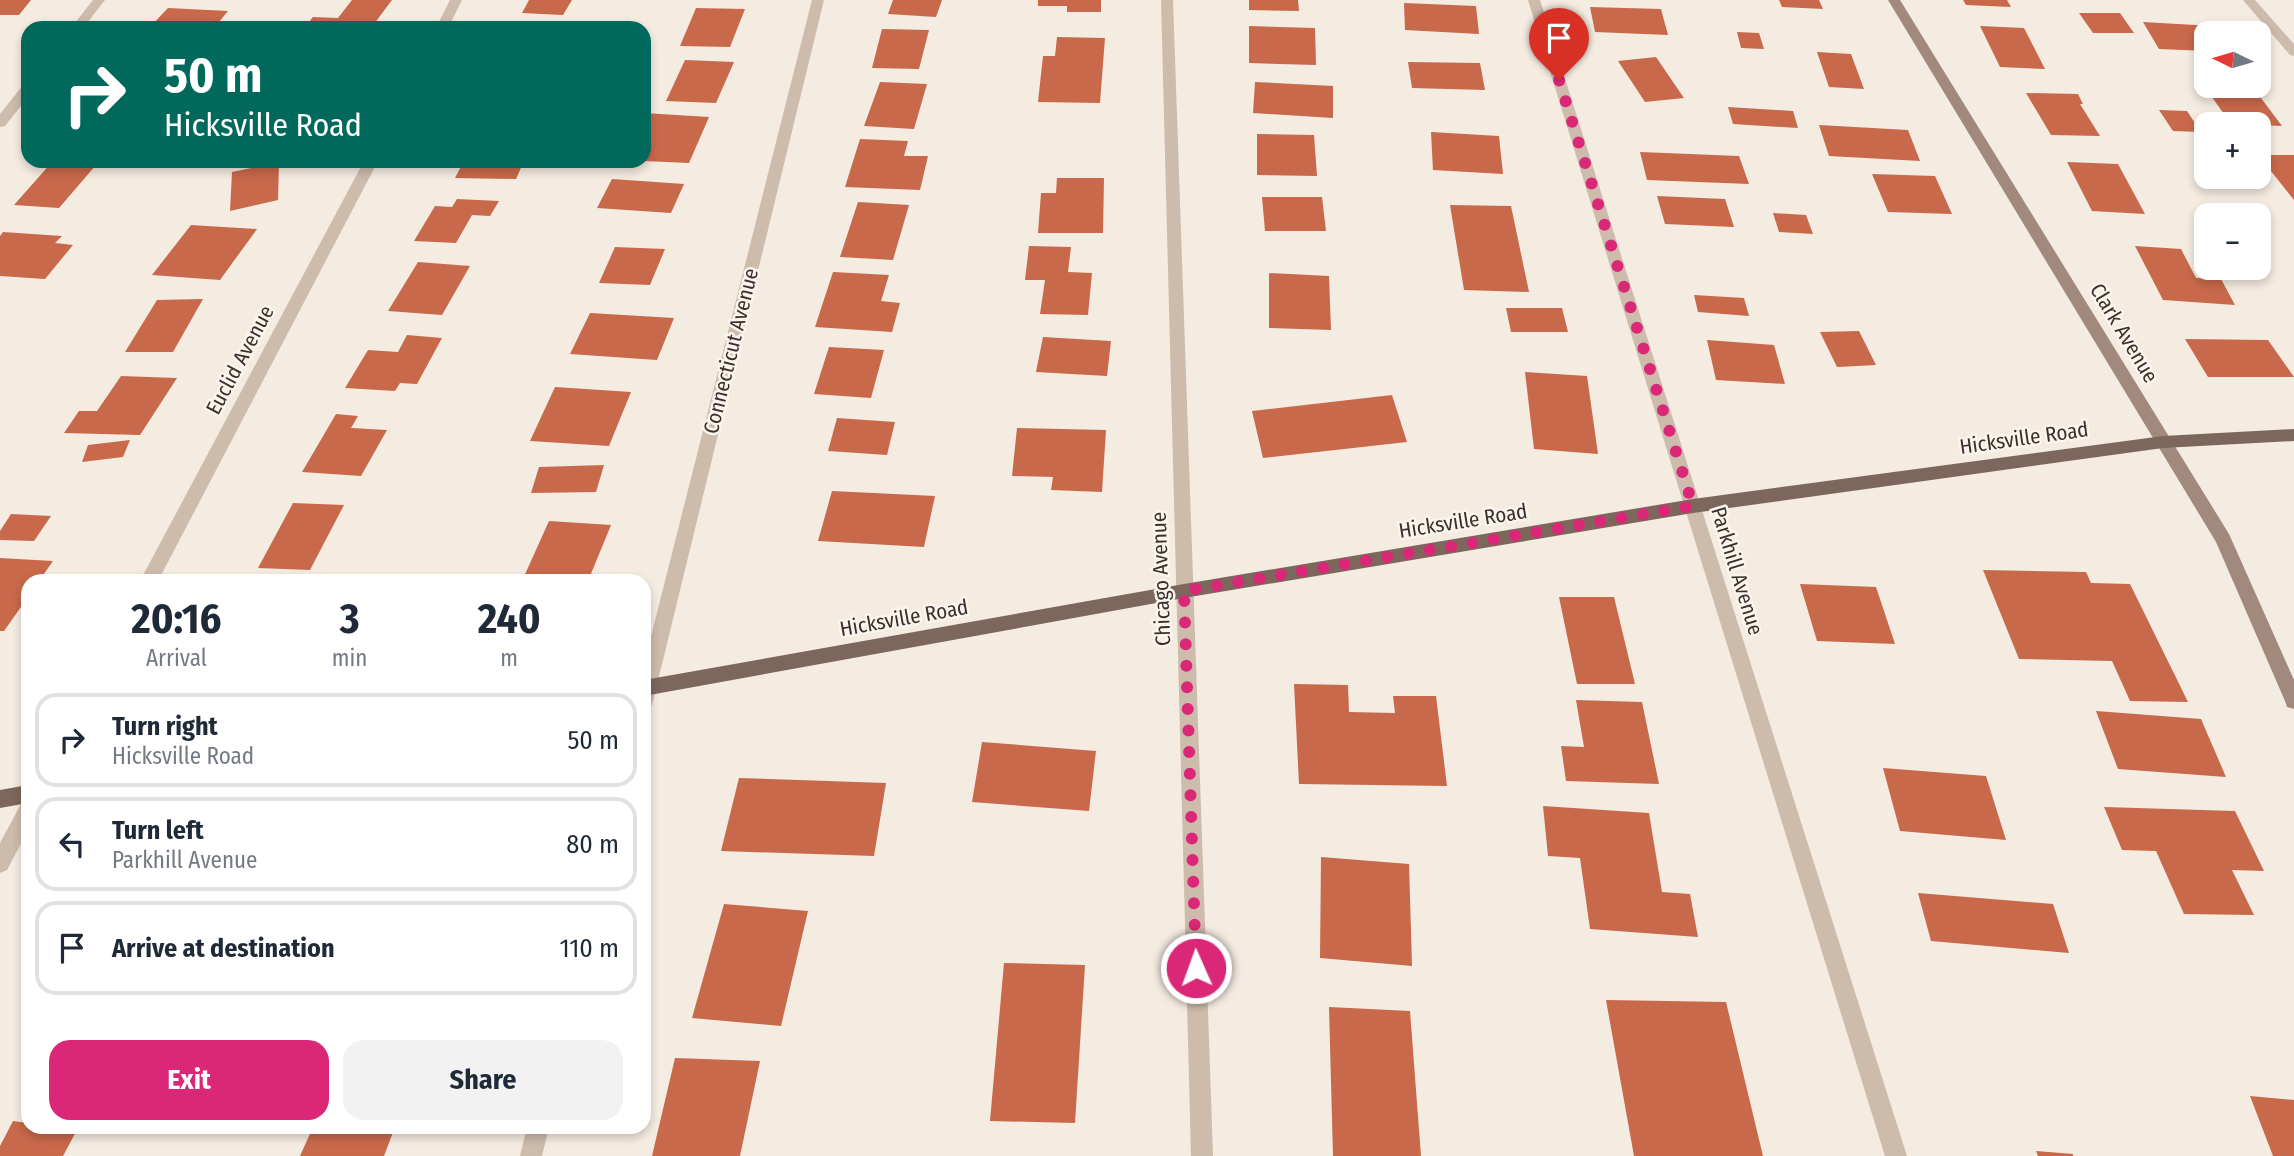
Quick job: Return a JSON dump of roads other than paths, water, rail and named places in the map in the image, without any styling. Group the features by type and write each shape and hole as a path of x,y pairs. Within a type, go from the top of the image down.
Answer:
{"main road":[{"name":"Hicksville Road","path":"651,691 1184,591 1693,506 2164,442 2294,435"},
{"path":"0,799 21,795"}],"street":[{"path":"82,21 99,0"},
{"path":"446,21 456,0"},
{"name":"Connecticut Avenue","path":"651,668 818,0"},
{"name":"Chicago Avenue","path":"1167,0 1202,1156"},
{"name":"Parkhill Avenue","path":"1534,0 1896,1156"},
{"name":"Clark Avenue","path":"1894,0 2223,539 2294,701"},
{"path":"2249,0 2294,51"},
{"path":"0,122 21,96"},
{"name":"Euclid Avenue","path":"153,574 367,168"},
{"path":"0,863 21,823"},
{"path":"531,1156 536,1134"}]}
